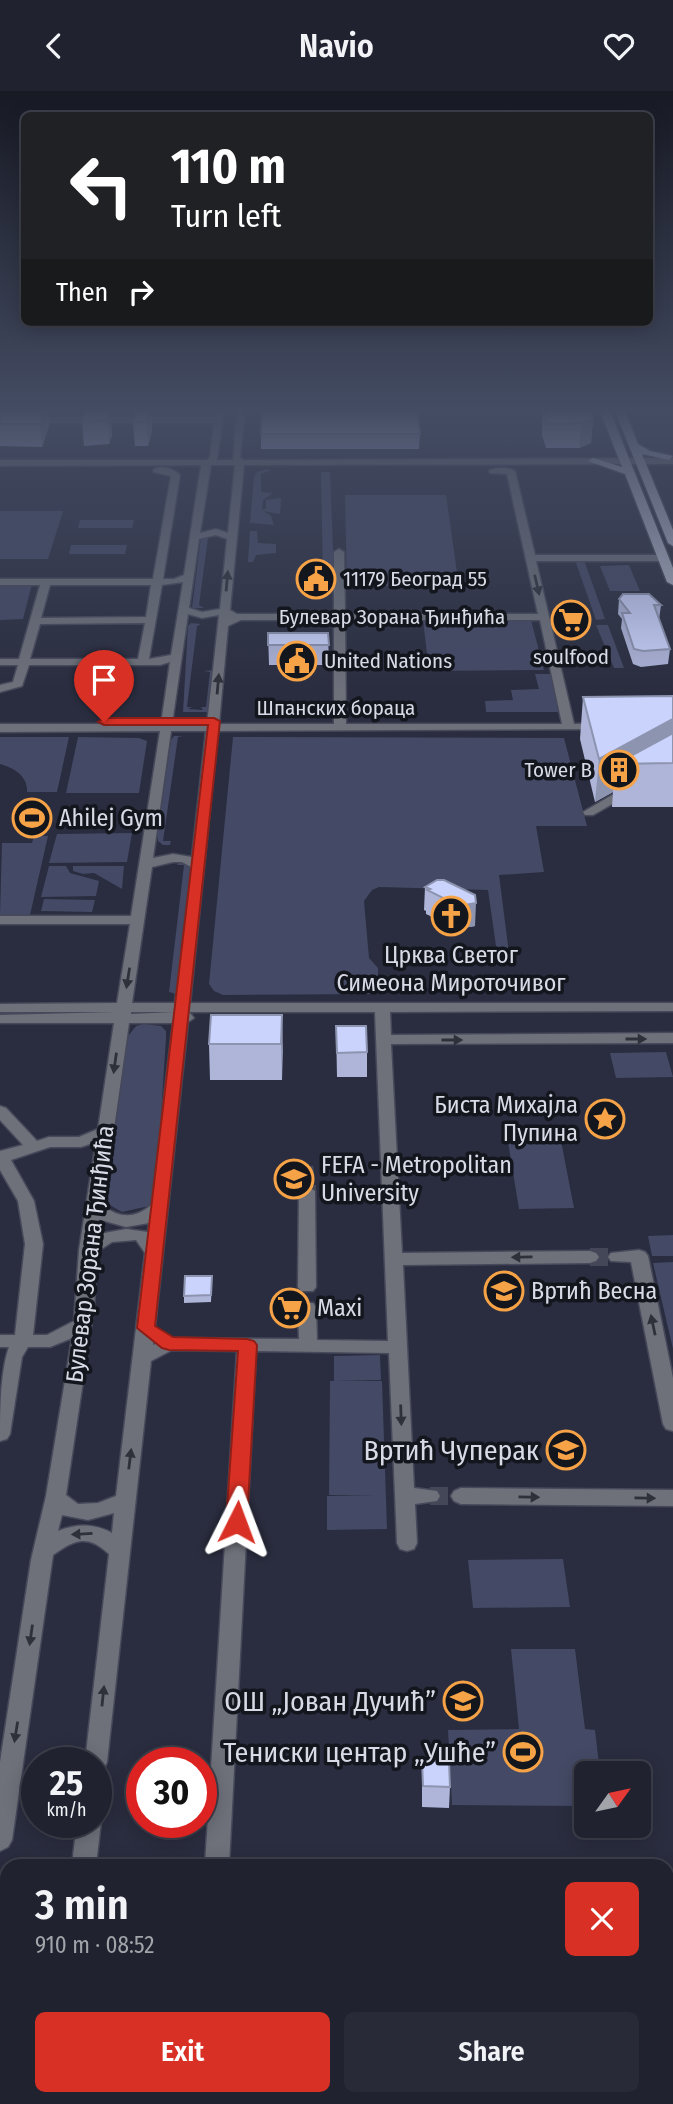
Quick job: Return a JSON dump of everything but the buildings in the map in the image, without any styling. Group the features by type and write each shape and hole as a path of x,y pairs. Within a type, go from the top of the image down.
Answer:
{"main road":[{"path":"642,505 673,582"},
{"path":"658,505 673,543"}],"street":[{"path":"143,662 171,505"},
{"name":"Булевар Зорана Ђинђића","path":"0,1840 43,1551 56,1496 78,1355 94,1207 199,505"},
{"path":"98,1747 214,725 235,505"},
{"path":"519,505 568,724"},
{"path":"197,524 215,529 233,524"},
{"path":"195,537 216,532 232,537"},
{"path":"339,552 340,724"},
{"path":"531,558 663,558"},
{"path":"0,582 175,582 189,576"},
{"path":"0,689 18,684 46,582"},
{"path":"175,582 187,589"},
{"path":"185,610 202,615 225,611"},
{"name":"Булевар Зорана Ђинђића","path":"225,611 239,617 544,617"},
{"name":"Булевар Зорана Ђинђића","path":"223,624 239,617"},
{"path":"183,625 200,620 223,624"},
{"path":"36,621 150,621"},
{"path":"0,662 177,662"},
{"name":"Шпанских бораца","path":"0,721 168,725"},
{"name":"Шпанских бораца","path":"0,728 611,724"},
{"path":"589,811 640,783"},
{"path":"149,843 186,849 201,840"},
{"path":"146,865 175,857 192,861 198,866"},
{"path":"1,924 138,920"},
{"path":"0,1008 123,1013 383,1013 593,1012 673,1007"},
{"path":"593,1012 673,1017"},
{"path":"593,1012 599,1039"},
{"path":"0,1019 123,1013"},
{"path":"383,1013 407,1543"},
{"path":"384,1040 673,1038"},
{"path":"0,1111 33,1146"},
{"path":"0,1434 13,1356 23,1341 34,1260 33,1230 20,1187 0,1157 54,1142 81,1142 105,1132"},
{"path":"81,1142 102,1156"},
{"path":"307,1191 308,1346"},
{"path":"94,1207 108,1218 128,1223 147,1217 158,1208"},
{"path":"88,1250 103,1239 125,1234 141,1235 155,1252"},
{"path":"393,1259 590,1257"},
{"path":"617,1257 639,1257 670,1392 673,1424"},
{"path":"50,1341 82,1325"},
{"path":"146,1328 169,1344"},
{"name":"Булевар Зорана Ђинђића","path":"0,1341 50,1341"},
{"path":"50,1341 69,1353 78,1355"},
{"path":"142,1358 169,1344 398,1347"},
{"path":"217,1859 247,1345"},
{"path":"56,1496 59,1503 76,1511 103,1510 125,1501"},
{"path":"405,1496 430,1496"},
{"path":"461,1496 673,1498"},
{"path":"43,1551 66,1536 83,1533 101,1534 119,1551"},
{"path":"85,1859 87,1838"}],"shaded area":[{"path":"252,505 263,505 262,510 266,505 281,505 280,514 263,511 271,516 274,525 250,523"},
{"path":"322,505 331,505 334,576 323,576"},
{"path":"345,505 447,505 459,586 347,586"},
{"path":"0,511 63,511 48,559 0,559"},
{"path":"80,520 134,520 132,528 78,528"},
{"path":"250,531 257,531 258,543 276,544 276,553 256,555 253,562 248,562"},
{"path":"210,535 199,605 204,608 192,608 201,537"},
{"path":"71,545 127,545 125,554 69,554"},
{"path":"575,560 584,560 605,619 596,620"},
{"path":"629,565 640,591 610,591 600,566"},
{"path":"0,584 32,584 23,619 0,620"},
{"path":"423,620 531,620 544,670 429,671"},
{"path":"191,623 201,624 197,626 187,707 203,710 201,707 206,707 210,672 204,671 214,670 212,712 183,712 188,626"},
{"path":"596,625 608,625 624,668 614,668"},
{"path":"535,674 553,674 562,712 486,712 485,701 513,700 511,690 539,689"},
{"path":"174,736 183,736 178,737 163,841 171,841 170,845 163,845 158,841 157,835 171,740"},
{"path":"0,737 69,737 57,792 27,792 23,777 0,764"},
{"path":"78,737 139,738 147,741 139,793 66,793"},
{"path":"233,737 564,738 587,826 536,826 544,872 499,875 509,953 497,953 488,890 379,887 372,890 364,901 369,958 378,968 378,994 223,995 214,991 209,984"},
{"path":"132,833 127,862 49,863 57,834"},
{"path":"34,836 48,836 30,915 0,915 2,843 32,843"},
{"path":"181,860 189,863 191,869 176,994 169,992 184,865 177,865"},
{"path":"49,866 66,866 70,873 99,881 96,896 41,897"},
{"path":"73,866 124,866 122,889 94,873 73,871"},
{"path":"44,899 95,900 92,912 41,911"},
{"path":"136,1026 161,1026 166,1031 156,1192 149,1206 122,1212 108,1204 104,1197 125,1040"},
{"path":"666,1052 673,1077 616,1078 610,1053"},
{"path":"561,1141 574,1208 519,1209 508,1142"},
{"path":"673,1235 673,1256 652,1256 648,1236"},
{"path":"673,1262 673,1349 653,1263"},
{"path":"380,1355 381,1380 335,1381 382,1381 387,1529 327,1530 327,1496 375,1495 329,1495 330,1381 334,1381 334,1356"},
{"path":"563,1559 570,1607 473,1608 468,1560"},
{"name":"Тениски центар „Ушће”","path":"511,1649 575,1649 585,1729 595,1730 599,1761 574,1761 574,1806 452,1805 448,1730 519,1729"}],"tunnel":[{"path":"306,1166 307,1187"},
{"path":"590,1257 617,1257"},
{"path":"430,1496 461,1496"}],"place":[{"name":"11179 Београд 55","path":"316,579"},
{"name":"soulfood","path":"571,620"},
{"name":"United Nations","path":"297,661"},
{"name":"Tower B","path":"619,770"},
{"name":"Ahilej Gym","path":"32,818"},
{"name":"Црква Светог Симеона Мироточивог","path":"451,916"},
{"name":"Биста Михајла Пупина","path":"605,1119"},
{"name":"FEFA - Metropolitan University","path":"294,1179"},
{"name":"Вртић Весна","path":"504,1291"},
{"name":"Maxi","path":"290,1308"},
{"name":"Вртић Чуперак","path":"566,1450"},
{"name":"ОШ „Јован Дучић”","path":"463,1701"},
{"name":"Тениски центар „Ушће”","path":"523,1752"}],"route":[{"path":"104,722 214,721 146,1328 169,1344 247,1345 237,1522"}]}
